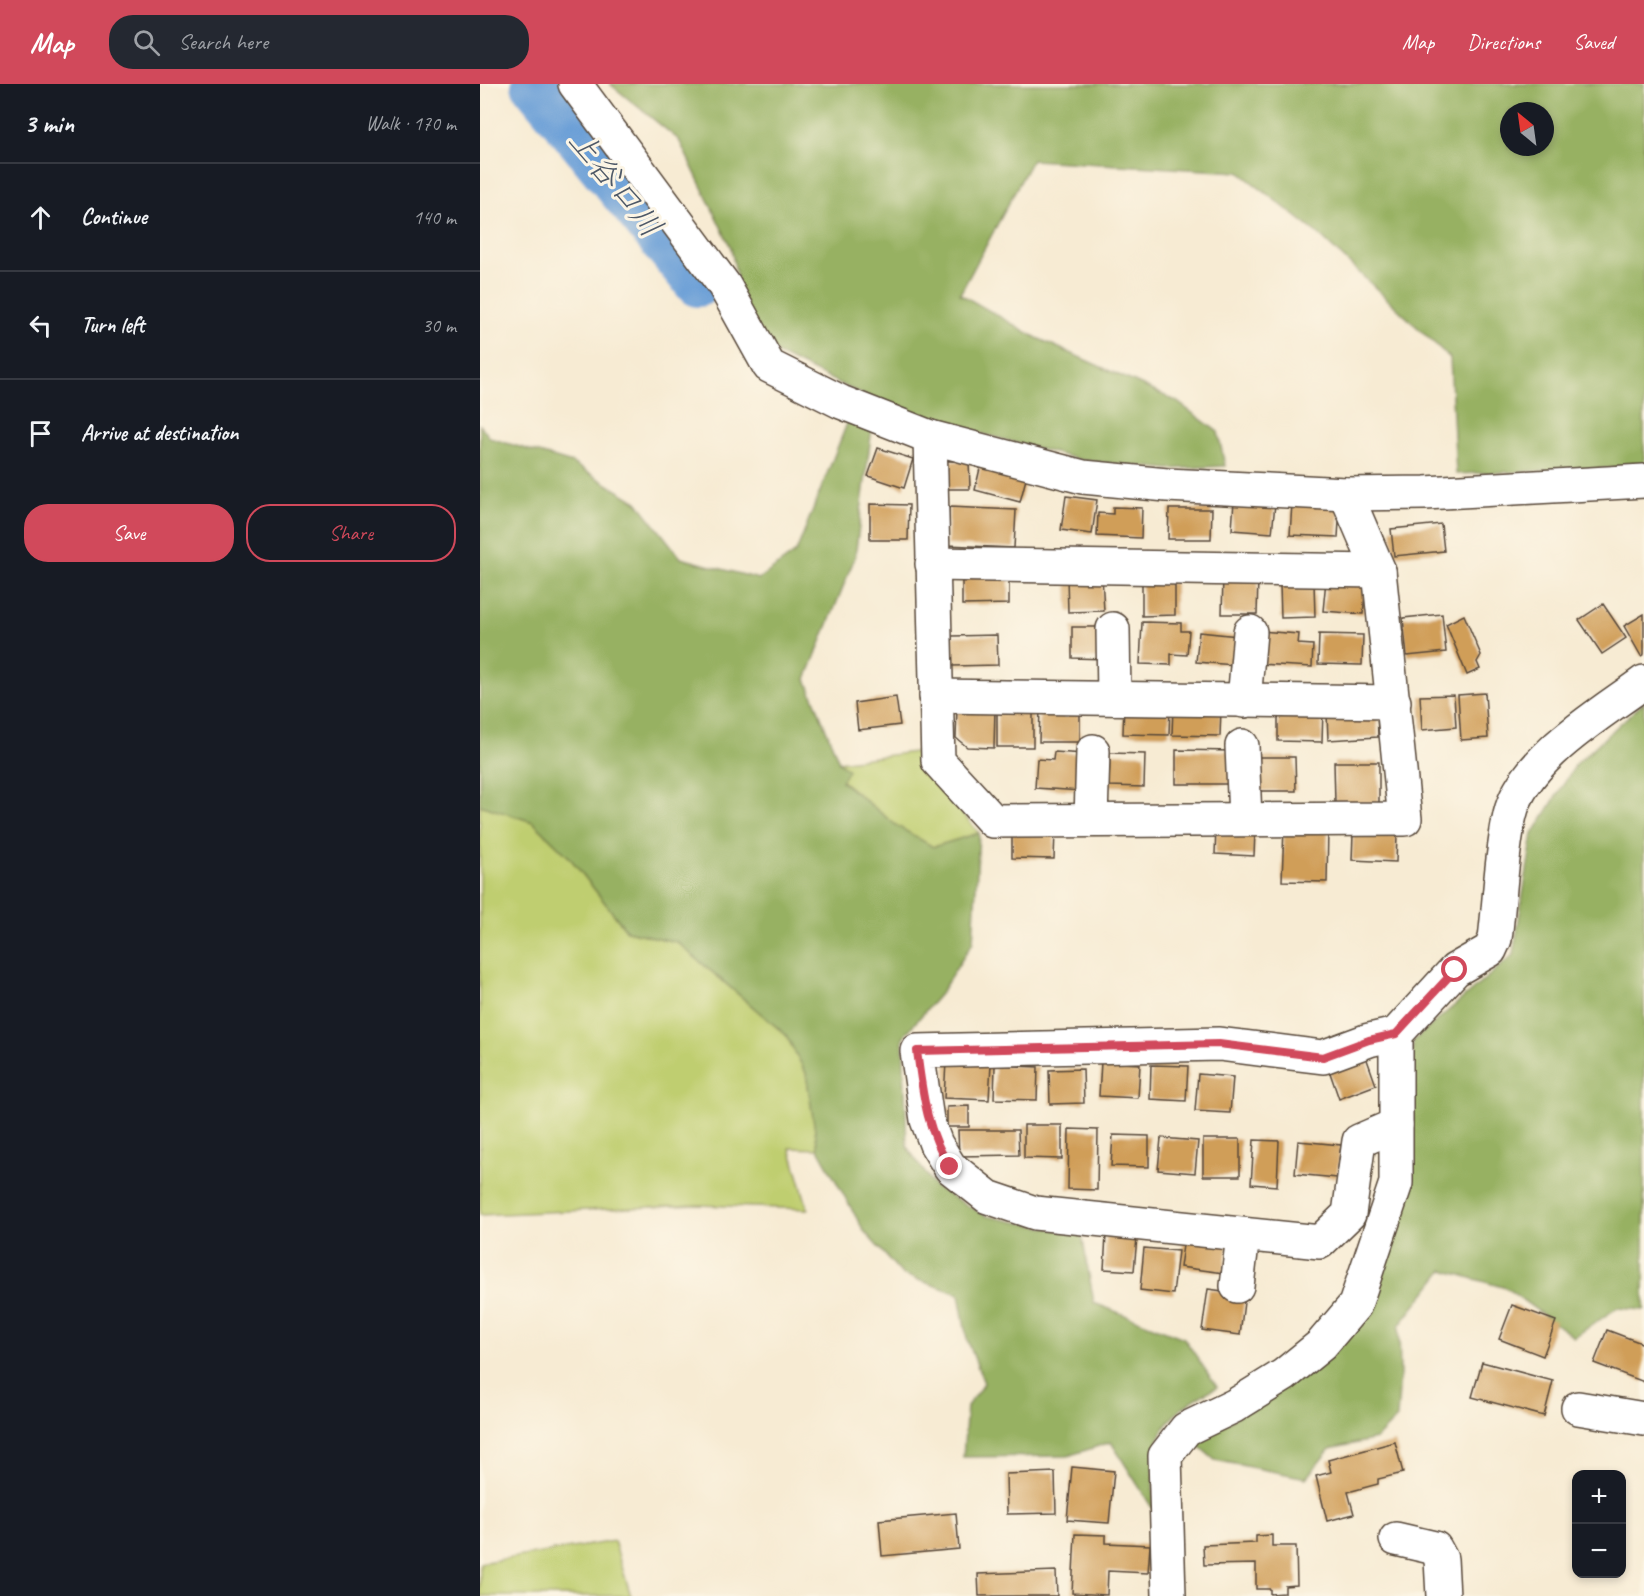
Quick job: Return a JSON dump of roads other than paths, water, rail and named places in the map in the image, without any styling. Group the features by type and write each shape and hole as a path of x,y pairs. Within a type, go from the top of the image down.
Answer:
{"street":[{"path":"575,84 723,285 769,366 841,402 930,437 1083,477 1167,485 1346,494 1425,493 1644,481"},
{"path":"930,437 938,761 993,821 1405,819 1379,571 1346,494"},
{"path":"932,564 1379,571"},
{"path":"1113,629 1114,698"},
{"path":"1244,701 1250,632"},
{"path":"1396,1125 1359,1141 1349,1214 1320,1242 1035,1213 988,1197 950,1167 936,1144 927,1120 917,1051 1219,1044 1323,1057 1369,1040 1396,1034 1455,970 1490,950 1495,939 1510,815 1527,783 1552,751 1644,682"},
{"path":"936,696 1394,702"},
{"path":"1242,746 1245,819"},
{"path":"1091,820 1093,751"},
{"path":"1169,1596 1166,1456 1186,1429 1234,1406 1284,1375 1321,1345 1355,1305 1396,1183 1396,1034"},
{"path":"1237,1287 1243,1234"},
{"path":"1578,1408 1644,1419"},
{"path":"1396,1539 1435,1548 1441,1559 1443,1596"}],"waterway":[{"name":"上谷口川","path":"535,84 698,283"}]}
